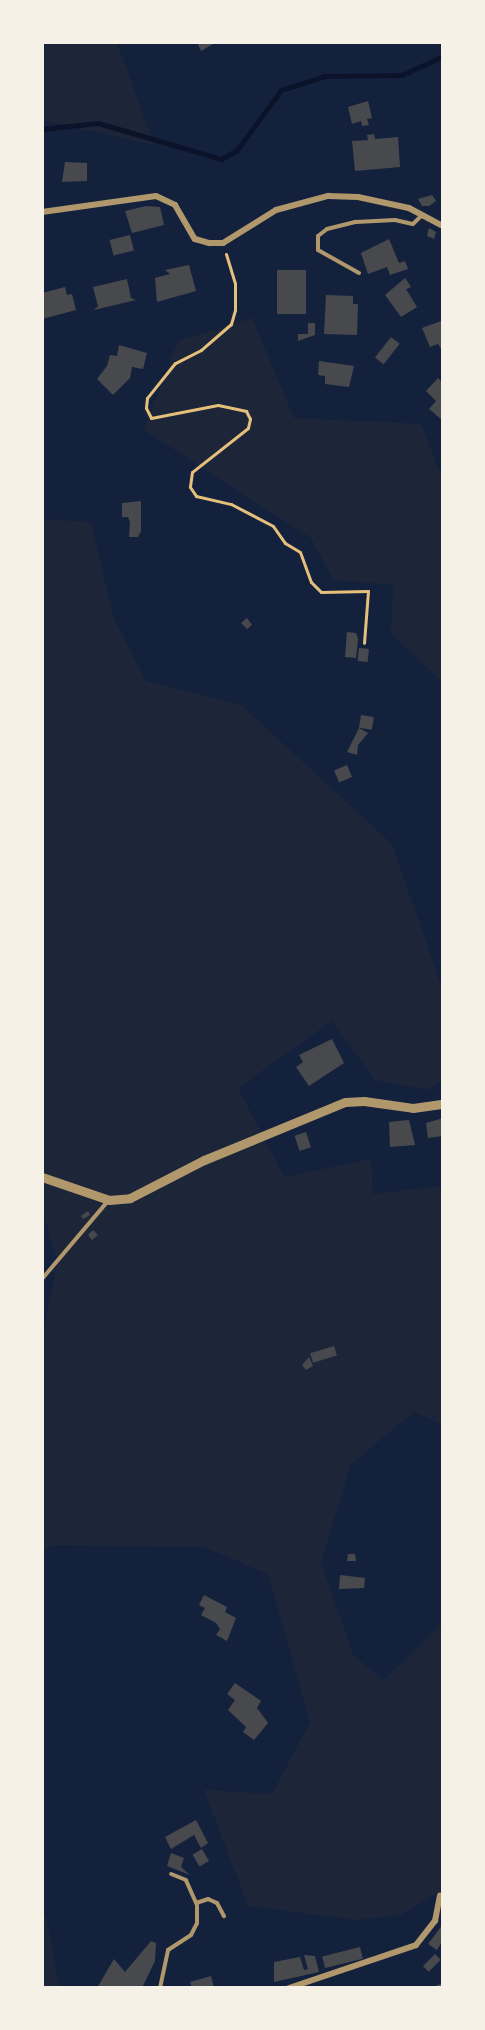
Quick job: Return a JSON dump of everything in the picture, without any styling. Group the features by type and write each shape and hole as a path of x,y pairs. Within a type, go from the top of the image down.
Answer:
{"street":[{"path":"42,212 156,196 175,205 195,238 223,243 276,210 328,196 358,198 422,215 443,226"},
{"path":"42,1177 109,1200 130,1198 204,1160 345,1102 364,1101 413,1108 443,1104"},
{"path":"289,1988 389,1958 416,1945 435,1921 440,1895"}],"lane":[{"path":"358,273 318,250 318,236 327,229 356,222 395,220 413,224 422,215"},
{"path":"42,1279 109,1200"},
{"path":"160,1988 164,1958 168,1950 191,1935 196,1923 196,1903 186,1880 171,1874"},
{"path":"196,1903 208,1899 217,1903 224,1916"}],"path":[{"path":"223,243 235,283 235,310 231,324 201,350 175,363 147,398 146,408 151,418 218,405 246,411 250,419 248,428 192,472 190,486 196,496 231,504 273,526 285,543 300,552 310,582 321,592 368,591 364,643"}],"shaded area":[{"path":"42,42 117,42 154,145 42,120"},
{"path":"252,318 294,418 421,424 439,471 443,471 443,683 391,633 393,585 333,580 311,538 144,430 178,341"},
{"path":"42,519 91,522 113,616 146,681 241,705 392,844 443,991 443,1080 427,1090 375,1080 332,1021 238,1088 284,1177 371,1159 373,1194 443,1186 443,1425 414,1412 351,1464 321,1562 353,1655 384,1680 443,1622 443,1890 400,1915 358,1920 248,1906 204,1790 272,1794 310,1722 268,1574 204,1547 52,1545 42,1553 42,1343 57,1261 42,1209"},
{"path":"46,1915 59,1988 42,1988 42,1916"}],"building":[{"path":"197,42 217,42 201,51"},
{"path":"368,101 372,118 367,119 369,125 362,126 361,121 352,124 348,107"},
{"path":"374,134 375,139 398,137 400,167 355,171 352,141 368,140 367,135"},
{"path":"65,162 87,163 87,181 62,182"},
{"path":"432,195 436,201 429,206 422,206 418,199"},
{"path":"146,206 160,207 164,225 132,233 125,211"},
{"path":"429,228 436,232 434,239 427,236"},
{"path":"130,235 134,251 113,256 110,240"},
{"path":"389,239 399,263 405,261 408,269 390,275 387,267 368,274 361,253"},
{"path":"189,265 196,291 157,302 155,278 170,274 165,270"},
{"path":"277,270 306,270 306,314 277,314"},
{"path":"405,278 411,287 406,289 417,307 401,317 385,295"},
{"path":"127,279 131,298 136,300 94,310 98,306 93,287"},
{"path":"65,287 67,295 72,294 76,310 42,319 42,293"},
{"path":"326,295 353,296 353,304 358,304 357,335 324,334"},
{"path":"441,321 443,352 438,344 430,347 422,328"},
{"path":"308,323 315,323 315,335 298,341 298,334 308,334"},
{"path":"391,337 400,344 384,364 375,357"},
{"path":"119,345 147,353 143,369 132,367 130,378 113,395 97,379 107,366 110,355 117,356"},
{"path":"319,361 354,366 349,387 325,384 325,376 318,375"},
{"path":"438,378 443,383 442,420 429,409 436,401 426,391"},
{"path":"141,501 141,531 138,537 129,537 130,522 128,517 122,517 122,503"},
{"path":"247,618 252,625 247,629 241,623"},
{"path":"347,632 356,633 358,639 356,658 345,657"},
{"path":"359,648 369,649 368,662 358,661"},
{"path":"361,715 374,717 372,730 359,728"},
{"path":"359,728 368,733 358,745 357,755 347,752"},
{"path":"347,765 352,777 339,782 334,770"},
{"path":"332,1039 344,1063 309,1086 296,1067 303,1062 299,1055"},
{"path":"443,1119 443,1136 428,1138 426,1123"},
{"path":"409,1120 415,1145 390,1147 389,1122"},
{"path":"306,1132 311,1147 300,1151 295,1136"},
{"path":"88,1211 90,1215 83,1219 81,1216"},
{"path":"93,1230 98,1235 92,1240 88,1235"},
{"path":"334,1346 337,1356 313,1363 310,1353"},
{"path":"309,1357 313,1366 306,1370 302,1365"},
{"path":"348,1554 355,1554 356,1561 347,1561"},
{"path":"340,1575 365,1578 364,1588 339,1589"},
{"path":"204,1595 227,1607 225,1612 236,1618 227,1641 216,1635 220,1629 216,1623 201,1615 205,1608 199,1605"},
{"path":"235,1683 261,1701 257,1708 268,1723 254,1740 243,1732 246,1727 228,1710 235,1700 227,1694"},
{"path":"196,1820 208,1843 201,1848 194,1835 171,1849 165,1837"},
{"path":"202,1849 209,1861 199,1867 192,1854"},
{"path":"171,1853 184,1858 181,1867 190,1875 167,1866"},
{"path":"443,1924 443,1940 437,1950 428,1944"},
{"path":"151,1941 156,1943 155,1961 142,1988 97,1988 114,1959 125,1972"},
{"path":"360,1947 363,1959 325,1968 322,1956"},
{"path":"435,1954 441,1960 429,1972 423,1966"},
{"path":"304,1955 315,1956 319,1972 274,1982 274,1962 300,1957 304,1970 308,1969"},
{"path":"211,1976 214,1988 192,1988 190,1982"},
{"path":"443,1983 443,1988 430,1988"}],"waterway":[{"path":"42,129 98,123 221,159 237,150 281,90 325,76 402,75 443,56"}]}
